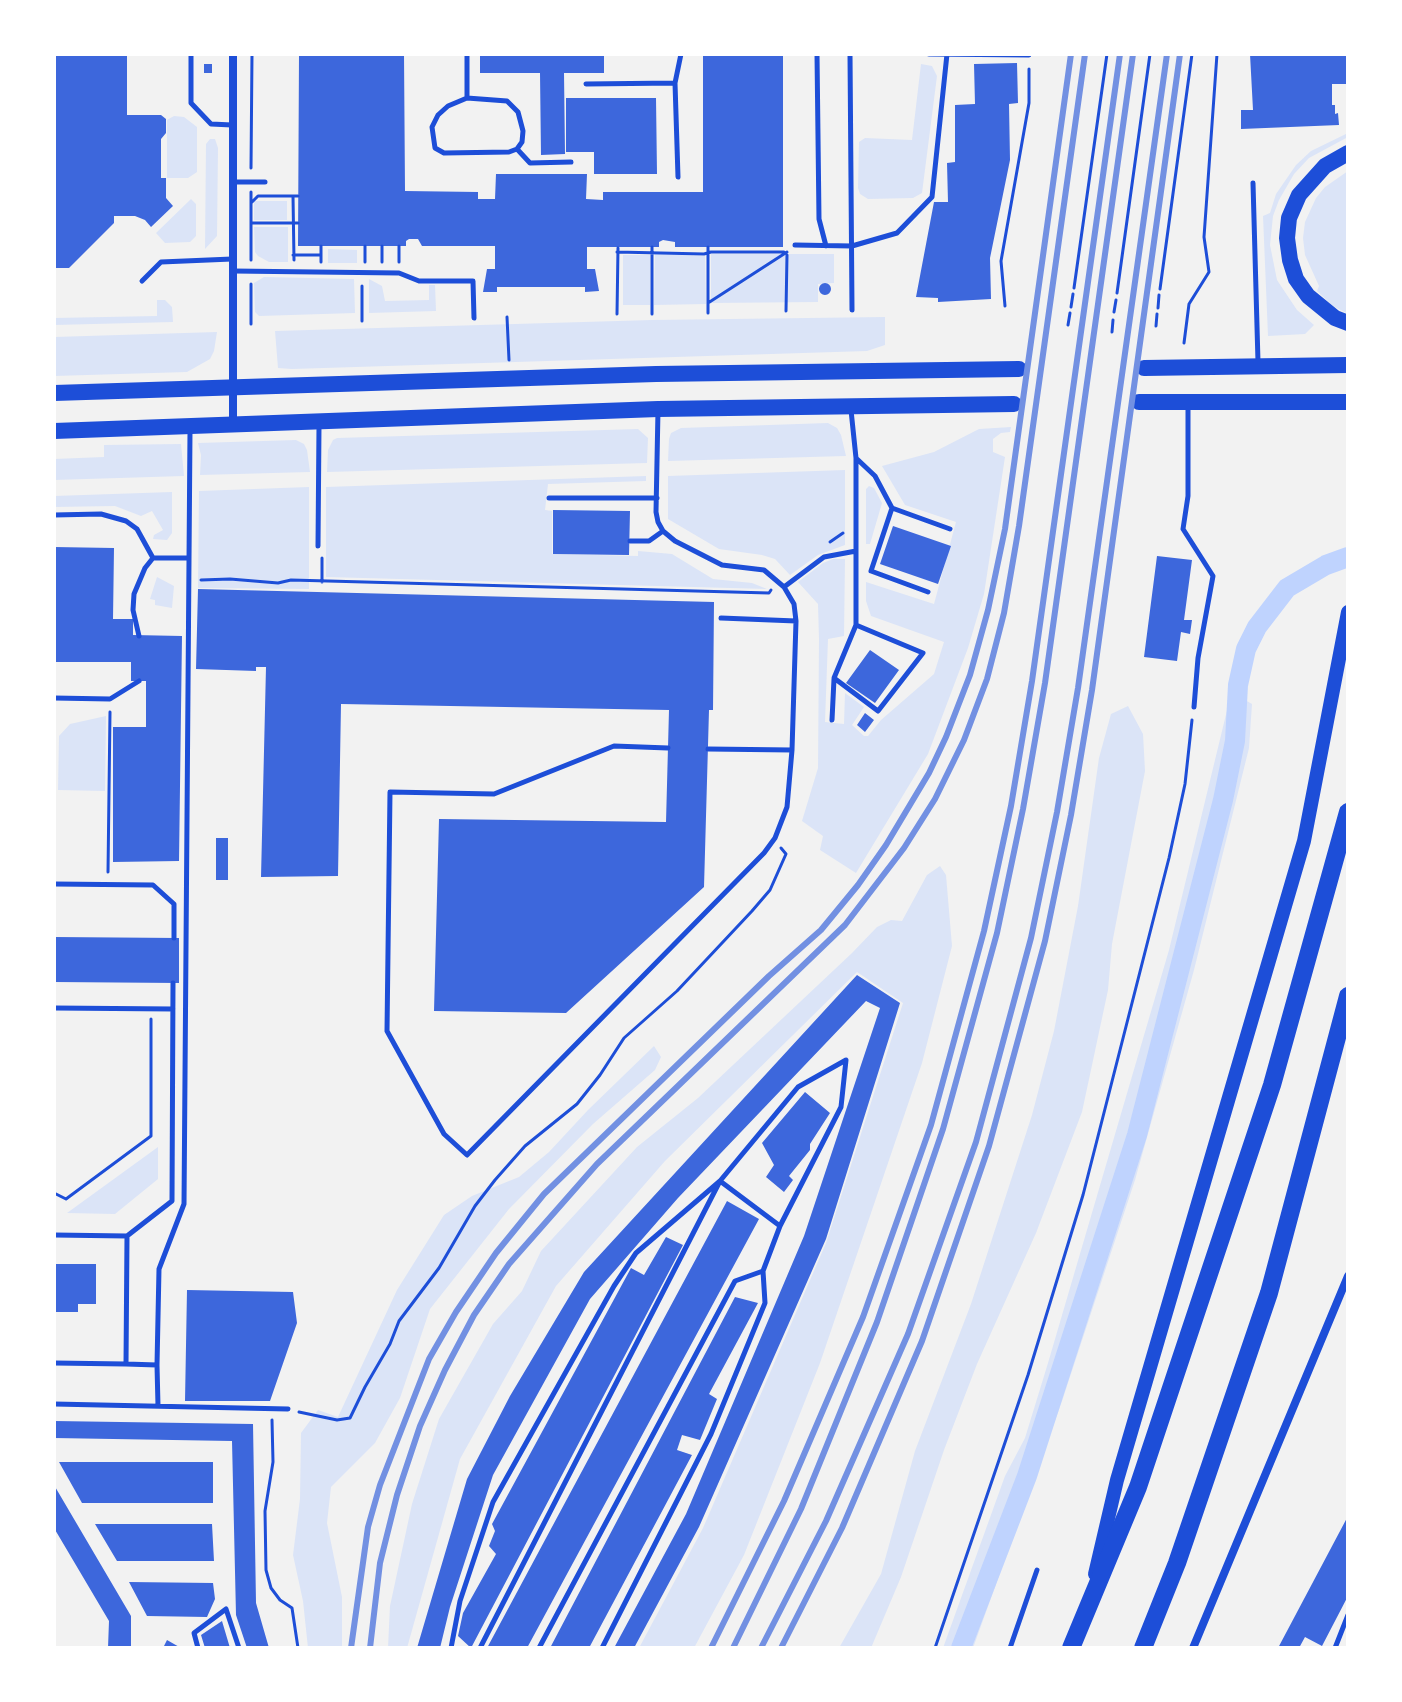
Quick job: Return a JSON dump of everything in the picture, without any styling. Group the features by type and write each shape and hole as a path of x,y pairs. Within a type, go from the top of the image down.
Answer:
{"highway":[{"path":"1071,1648 1138,1487 1272,1085 1348,812"},
{"path":"1143,1648 1177,1563 1269,1293 1348,996"}],"main road":[{"path":"1348,153 1325,166 1308,183 1289,218 1287,238 1296,279 1308,296 1335,318 1348,323"},
{"path":"1144,368 1348,365"},
{"path":"54,393 656,374 1019,369"},
{"path":"1139,402 1348,402"},
{"path":"54,431 658,409 1014,404"},
{"path":"1088,1604 1117,1480 1304,841 1348,612"}],"street":[{"path":"233,54 233,424"},
{"path":"1193,1648 1348,1276"}],"lane":[{"path":"191,54 191,103 211,124 233,125"},
{"path":"467,54 467,98"},
{"path":"678,177 675,83 681,54"},
{"path":"817,54 819,219 826,246"},
{"path":"850,54 852,310"},
{"path":"929,54 1029,55"},
{"path":"793,245 852,246 897,233 932,197 947,54"},
{"path":"586,84 675,83"},
{"path":"467,98 507,101 518,112 523,131 522,142 517,149 509,152 444,153 435,148 432,127 438,115 448,106 467,98"},
{"path":"517,149 530,163 571,162"},
{"path":"232,182 265,182"},
{"path":"1253,183 1258,367"},
{"path":"142,281 161,262 232,259"},
{"path":"233,271 399,273 419,281 473,281 474,318"},
{"path":"1188,401 1188,496 1183,529 1213,576 1198,658 1194,707"},
{"path":"832,720 834,678 856,625 856,458 850,405"},
{"path":"658,409 657,498 658,522 663,531 675,541 722,565 764,570 779,581 794,604 792,750 787,807 775,838 764,853 467,1155 444,1134 387,1031 390,792 494,794 614,746 668,748"},
{"path":"318,546 319,421"},
{"path":"158,1406 159,1269 172,1242 184,1204 190,426"},
{"path":"856,458 875,476 892,508 950,529"},
{"path":"549,498 657,498"},
{"path":"892,508 871,571 928,592"},
{"path":"54,515 101,514 126,521 137,529 153,558"},
{"path":"630,541 649,541 663,531"},
{"path":"784,587 824,557 856,551"},
{"path":"153,558 188,558"},
{"path":"139,636 133,610 134,594 139,579 153,558"},
{"path":"721,618 796,621"},
{"path":"834,678 878,711 923,653 856,625"},
{"path":"54,698 110,699 139,681"},
{"path":"708,749 792,750"},
{"path":"54,884 153,885 174,904 174,938"},
{"path":"54,1235 127,1236 172,1201 173,983"},
{"path":"54,1008 173,1009"},
{"path":"451,1648 460,1601 493,1502 614,1286 636,1253 720,1181 798,1087 846,1060 841,1107 780,1226 763,1271 765,1303 711,1434 602,1648"},
{"path":"720,1181 780,1226"},
{"path":"480,1648 720,1181"},
{"path":"126,1364 127,1236"},
{"path":"539,1648 735,1281 763,1271"},
{"path":"54,1363 157,1365"},
{"path":"54,1404 288,1409"},
{"path":"1010,1648 1037,1570"},
{"path":"198,1648 194,1633 226,1609 239,1648"},
{"path":"1335,1648 1348,1615"}],"path":[{"path":"1074,288 1107,54"},
{"path":"1117,293 1150,54"},
{"path":"1160,289 1192,54"},
{"path":"1184,343 1189,304 1209,272 1204,237 1217,54"},
{"path":"1005,306 1001,261 1029,103 1029,55"},
{"path":"251,202 258,196 296,196 294,272"},
{"path":"251,223 296,223"},
{"path":"708,303 787,252 793,245"},
{"path":"708,247 708,313"},
{"path":"617,314 618,250 787,252"},
{"path":"652,250 652,314"},
{"path":"786,311 787,252"},
{"path":"293,255 321,255"},
{"path":"1068,325 1073,294"},
{"path":"1158,308 1159,295"},
{"path":"1114,312 1116,300"},
{"path":"1156,326 1157,314"},
{"path":"507,317 509,360"},
{"path":"1112,332 1113,320"},
{"path":"822,548 856,523"},
{"path":"318,546 322,555 322,582"},
{"path":"188,580 769,593 779,581"},
{"path":"108,884 110,699"},
{"path":"935,1648 1028,1375 1083,1195 1169,858 1185,784 1194,707"},
{"path":"288,1409 329,1419 350,1418 399,1321 439,1268 475,1206 495,1180 525,1146 577,1104 624,1038 677,991 770,890 786,854 775,838"},
{"path":"54,1193 66,1199 151,1136 151,1009"},
{"path":"271,1408 273,1462 265,1511 266,1570 271,1588 280,1600 292,1608 298,1648"}],"shaded area":[{"path":"921,64 932,66 937,76 922,193 913,198 868,199 860,194 858,188 859,142 865,138 912,140"},
{"path":"174,116 184,117 197,127 197,172 188,178 167,178 167,120"},
{"path":"1348,133 1348,137 1309,158 1294,174 1279,200 1273,216 1270,245 1277,280 1297,310 1314,325 1305,334 1268,336 1263,216 1270,213 1276,194 1296,165 1311,151"},
{"path":"210,139 215,139 218,148 217,236 205,249 206,144"},
{"path":"1348,171 1348,314 1333,306 1317,291 1319,286 1305,255 1303,238 1305,222 1316,198 1325,187"},
{"path":"191,199 196,204 196,236 190,242 165,243 156,233"},
{"path":"254,201 287,201 287,220 254,220"},
{"path":"254,227 288,227 288,262 269,262 258,256 255,252"},
{"path":"328,249 357,250 357,263 328,263"},
{"path":"655,254 705,256 706,304 654,305"},
{"path":"711,254 834,254 834,283 818,284 818,302 711,303"},
{"path":"623,255 650,255 650,305 623,305"},
{"path":"264,277 354,279 355,313 259,316 255,312 254,283"},
{"path":"369,279 382,286 385,301 429,300 429,285 435,285 436,311 369,313"},
{"path":"157,300 165,300 172,307 173,322 54,325 54,318 157,316"},
{"path":"885,317 885,345 867,351 292,369 278,368 275,331 652,320"},
{"path":"217,332 210,359 187,372 54,376 54,337"},
{"path":"828,423 837,428 841,435 846,456 668,461 671,433 681,428"},
{"path":"1011,427 1010,432 1001,433 993,439 993,452 1005,457 984,594 968,648 928,754 856,873 820,850 823,836 802,821 818,768 819,639 818,604 798,582 823,563 845,559 844,636 828,639 825,722 844,724 845,693 864,707 852,725 868,736 881,720 934,674 944,642 871,616 866,601 866,582 934,604 956,522 905,505 882,466 934,452 979,429"},
{"path":"638,429 648,438 647,463 327,472 328,450 337,438"},
{"path":"296,440 304,444 307,450 310,472 200,475 198,443"},
{"path":"181,444 184,476 54,480 54,459 104,457 104,445"},
{"path":"845,470 845,545 818,555 790,575 775,559 719,549 668,519 668,476"},
{"path":"646,476 646,481 548,484 545,510 552,511 552,554 638,556 638,551 672,554 713,579 752,583 767,589 326,577 326,487"},
{"path":"869,486 874,488 882,503 870,544 866,544 866,489"},
{"path":"309,487 309,589 198,588 199,491"},
{"path":"172,492 172,533 167,540 153,539 163,530 152,511 141,516 115,506 54,507 54,496"},
{"path":"157,577 174,586 172,608 155,605 155,600 150,599"},
{"path":"1238,696 1252,704 1249,748 1194,970 1135,1180 1061,1404 973,1648 943,1648 1005,1476 1025,1438 1169,950 1230,698"},
{"path":"1128,706 1143,734 1145,771 1112,944 1108,990 1082,1112 1036,1233 977,1364 901,1577 871,1648 839,1648 881,1574 915,1451 971,1304 1032,1115 1054,1031 1078,906 1099,758 1111,714"},
{"path":"106,716 105,791 58,790 59,736 70,724"},
{"path":"940,866 946,875 952,946 922,1063 820,1363 744,1555 694,1648 639,1648 703,1528 826,1243 903,1003 857,972 665,1161 556,1286 460,1459 407,1648 388,1648 390,1606 412,1504 439,1419 493,1324 522,1291 541,1251 637,1147 698,1098 877,927 891,920 902,921 927,875"},
{"path":"654,1046 661,1057 655,1070 593,1124 509,1209 430,1309 400,1398 375,1443 331,1487 327,1523 342,1597 342,1648 308,1648 303,1601 293,1555 300,1499 301,1433 318,1410 338,1417 397,1290 444,1215 472,1196 519,1177 549,1152"},
{"path":"158,1147 158,1179 115,1214 67,1213"}],"building":[{"path":"54,54 127,54 127,115 161,115 166,119 166,133 161,139 161,178 166,178 166,198 173,206 151,227 135,216 114,216 114,223 69,268 54,268"},
{"path":"299,54 404,54 405,191 478,192 478,199 495,199 496,174 587,174 586,199 603,200 603,192 703,192 703,54 783,54 783,247 675,247 675,242 663,240 659,242 659,247 587,247 587,269 595,269 599,291 585,292 585,287 497,287 497,292 483,292 487,269 495,269 495,246 422,246 418,239 409,239 406,246 298,246"},
{"path":"480,54 604,54 604,73 564,73 565,154 541,155 540,73 480,73"},
{"path":"1250,54 1348,54 1348,84 1332,84 1332,105 1335,105 1335,114 1338,113 1339,125 1241,129 1241,110 1253,110"},
{"path":"1017,63 1018,103 1009,104 1010,160 990,258 991,299 938,302 938,298 916,297 934,202 948,202 947,163 955,162 955,105 975,104 974,64"},
{"path":"204,64 212,64 212,73 204,73"},
{"path":"566,98 656,98 657,174 594,174 594,152 566,152"},
{"path":"825,283 831,289 825,295 819,289"},
{"path":"553,510 630,511 629,555 553,554"},
{"path":"893,526 951,546 938,584 880,564"},
{"path":"54,547 114,548 113,619 133,619 133,635 182,636 179,861 113,862 113,727 146,727 146,681 131,681 131,662 54,662"},
{"path":"1157,556 1192,560 1184,620 1192,620 1190,634 1181,632 1177,661 1144,657"},
{"path":"198,589 714,602 713,710 709,710 704,887 566,1013 434,1011 439,819 666,822 669,710 341,704 338,876 261,877 266,667 256,667 256,671 196,669"},
{"path":"870,650 899,670 875,703 846,683"},
{"path":"865,713 874,720 865,732 857,725"},
{"path":"216,838 228,838 228,880 216,880"},
{"path":"54,937 179,938 179,983 54,982"},
{"path":"857,975 900,1003 826,1239 699,1527 634,1648 614,1648 686,1514 804,1236 880,1008 866,1001 678,1198 590,1299 493,1475 450,1607 440,1648 417,1648 467,1479 510,1396 584,1272"},
{"path":"805,1092 830,1113 810,1144 810,1150 789,1176 793,1180 784,1192 766,1177 774,1165 762,1143"},
{"path":"727,1201 759,1219 527,1648 487,1648"},
{"path":"666,1237 683,1245 471,1648 458,1636 463,1613 496,1554 489,1546 495,1531 492,1524 631,1268 644,1275"},
{"path":"54,1264 96,1264 96,1304 78,1304 78,1312 54,1312"},
{"path":"187,1290 293,1292 297,1323 270,1401 185,1401"},
{"path":"735,1297 758,1303 709,1394 717,1399 700,1440 682,1435 677,1450 692,1455 589,1648 550,1648"},
{"path":"54,1421 253,1424 256,1603 269,1648 247,1648 236,1615 232,1441 54,1438"},
{"path":"59,1462 213,1462 213,1503 82,1503"},
{"path":"54,1485 131,1616 131,1648 108,1648 109,1621 54,1528"},
{"path":"1348,1516 1348,1596 1322,1646 1305,1637 1299,1648 1278,1648"},
{"path":"95,1524 212,1524 214,1561 117,1561"},
{"path":"129,1582 213,1583 215,1599 207,1617 147,1616"},
{"path":"222,1621 230,1648 205,1648 201,1635"},
{"path":"167,1640 181,1648 163,1648"}],"waterway":[{"path":"961,1648 1027,1476 1137,1135 1223,800 1235,741 1238,685 1246,649 1257,627 1287,588 1326,565 1348,557"}],"railway":[{"path":"351,1648 368,1527 380,1485 429,1359 456,1312 496,1253 544,1194 769,976 821,930 886,845 929,773 946,737 970,675 1005,529 1071,54"},
{"path":"370,1648 380,1563 397,1495 420,1426 474,1315 509,1264 597,1164 845,925 904,848 935,799 964,740 987,679 1004,613 1085,54"},
{"path":"711,1648 784,1501 863,1317 931,1125 984,931 1011,806 1032,681 1120,54"},
{"path":"733,1648 801,1509 877,1322 943,1129 997,933 1045,683 1133,54"},
{"path":"761,1648 826,1521 908,1334 976,1142 1031,938 1078,688 1167,54"},
{"path":"781,1648 842,1528 922,1341 989,1146 1045,941 1092,690 1180,54"}]}
